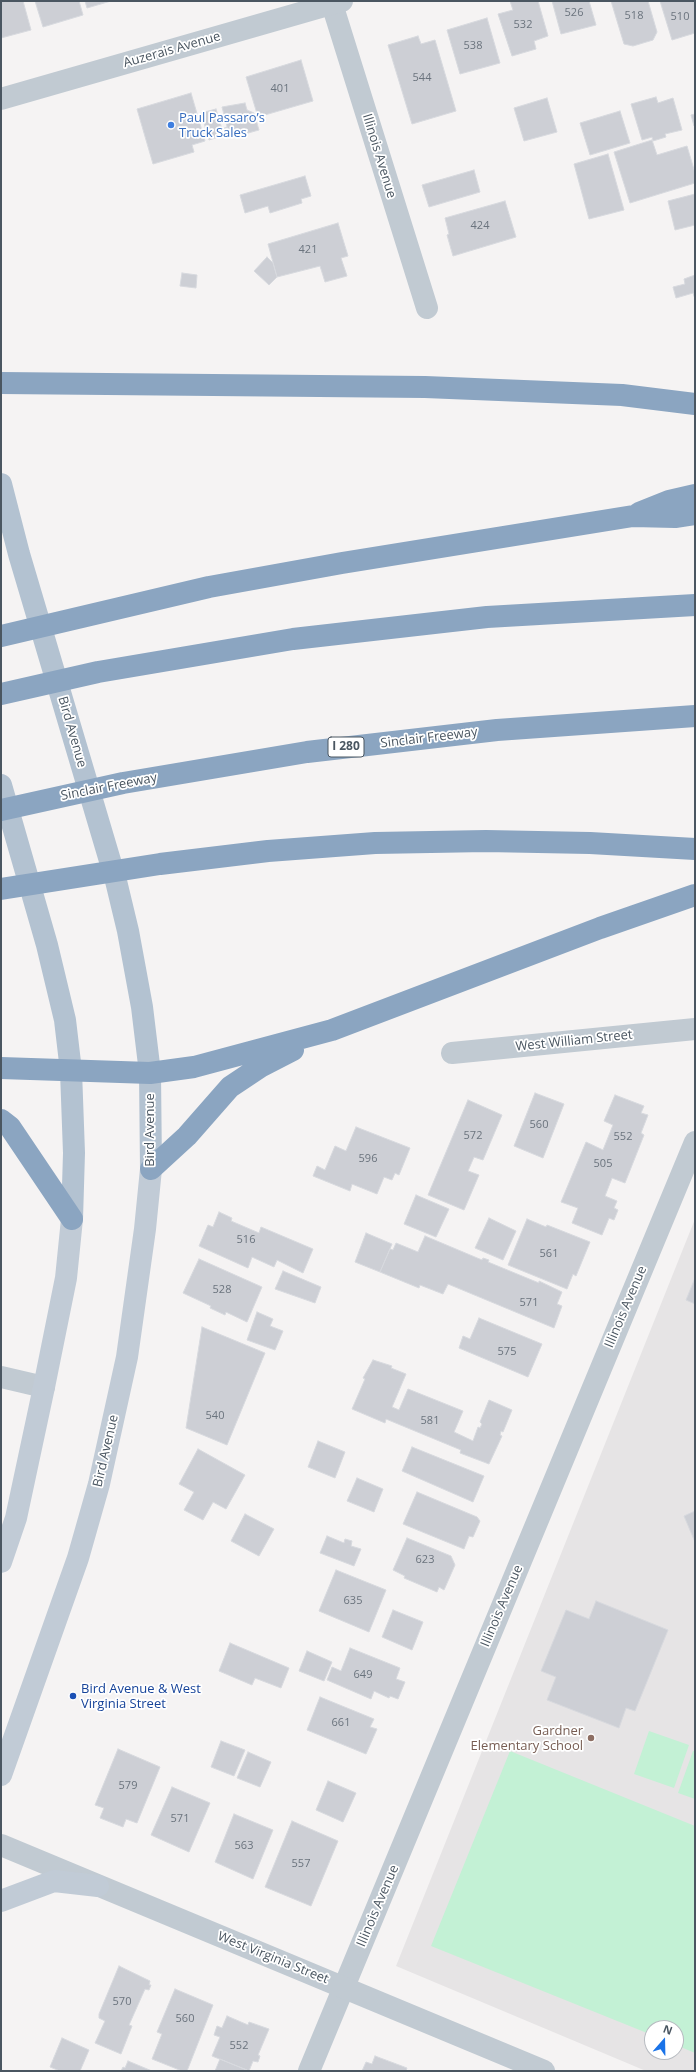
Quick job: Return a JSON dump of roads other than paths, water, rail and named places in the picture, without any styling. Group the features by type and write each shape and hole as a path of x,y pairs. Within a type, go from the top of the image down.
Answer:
{"highway":[{"path":"1,383 418,386 622,395 695,404"},
{"path":"633,516 669,500 695,495"},
{"path":"1,636 209,587 342,563 633,516 675,517 695,514"},
{"path":"1,694 98,672 293,639 487,617 695,605"},
{"name":"Sinclair Freeway","path":"1,810 123,783 307,752 497,730 695,716"},
{"path":"1,889 160,864 268,851 375,844 486,841 575,842 695,849"},
{"path":"1,1068 150,1073 194,1067 332,1030 600,928 695,895"},
{"path":"151,1168 187,1136 230,1087 260,1067 332,1030"},
{"path":"1,1120 10,1127 72,1219"}],"main road":[{"name":"Bird Avenue","path":"1,484 19,554 116,881 128,931 142,1007 150,1073 151,1168 145,1229 128,1357 99,1484 78,1558 1,1775"},
{"path":"1,785 47,945 65,1020 70,1071 74,1153 72,1219 66,1278 16,1518 1,1562"},
{"path":"1,1901 54,1881 98,1886"}],"street":[{"name":"Auzerais Avenue","path":"1,99 337,3"},
{"name":"Illinois Avenue","path":"337,3 427,308"},
{"name":"West William Street","path":"452,1053 695,1028"},
{"name":"Illinois Avenue","path":"309,2071 695,1142"},
{"path":"1,1377 44,1387"},
{"name":"West Virginia Street","path":"1,1845 544,2071"}],"place":[{"name":"Paul Passaro’s Truck Sales","path":"171,125"},
{"name":"Bird Avenue & West Virginia Street","path":"73,1696"},
{"name":"Gardner Elementary School","path":"591,1738"}]}
